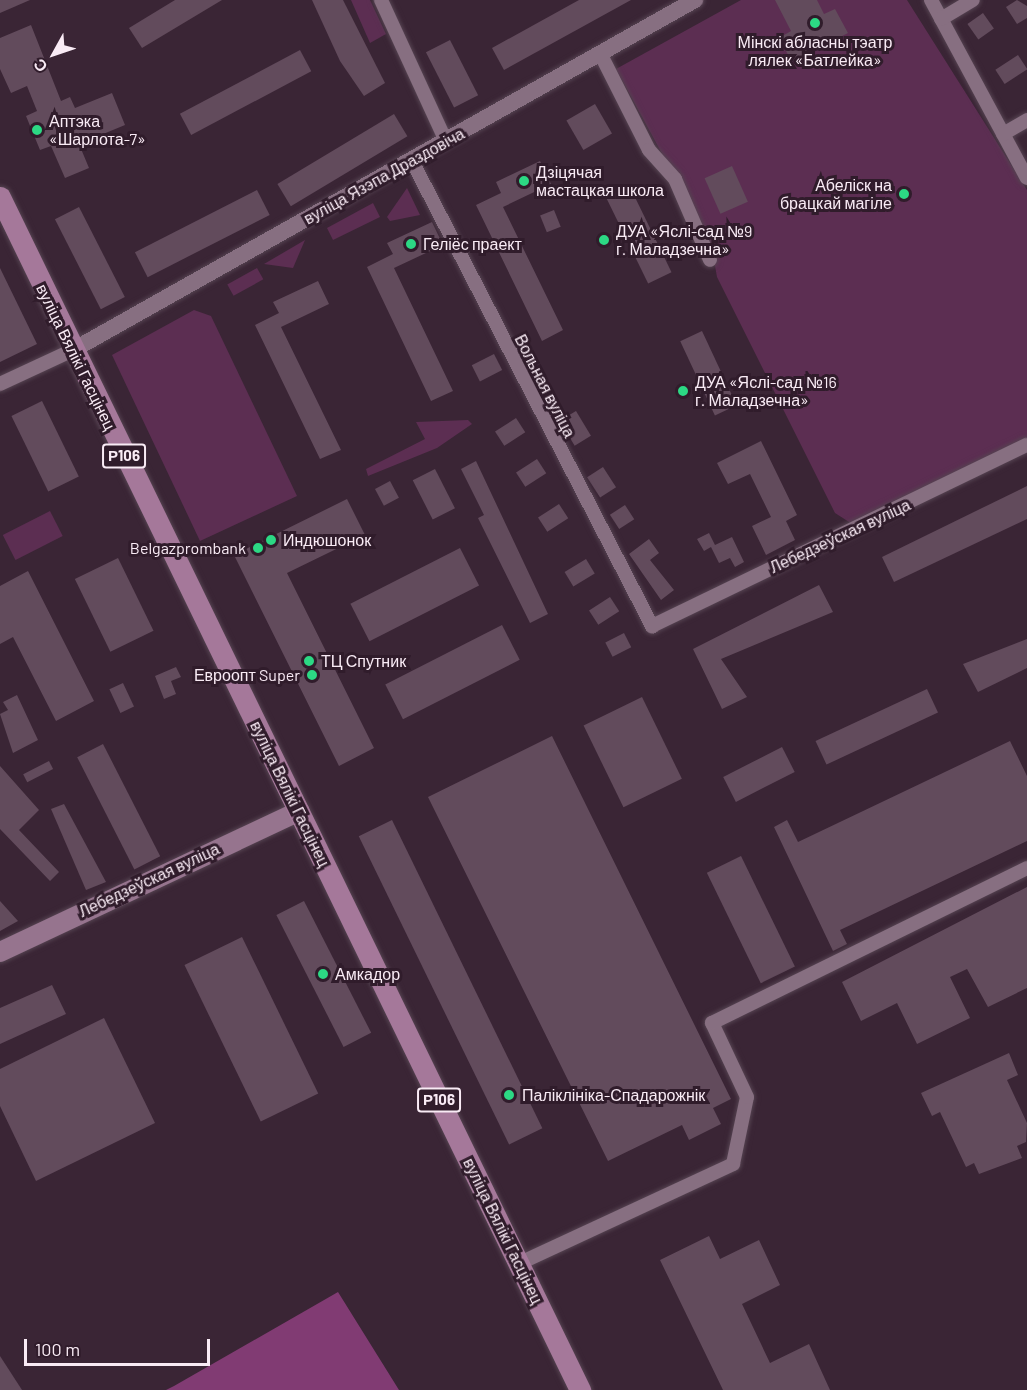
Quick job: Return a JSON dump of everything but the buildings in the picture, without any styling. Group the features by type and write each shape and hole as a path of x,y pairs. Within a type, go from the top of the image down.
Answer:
{"main road":[{"name":"вуліца Вялікі Гасцінец","path":"0,197 580,1390"},
{"name":"Лебедзеўская вуліца","path":"0,952 299,811"}],"street":[{"path":"381,0 446,141"},
{"name":"вуліца Язэпа Драздовіча","path":"73,350 411,159 601,55 695,0"},
{"path":"931,0 1027,178"},
{"path":"941,19 973,0"},
{"path":"601,55 650,150 675,179 710,260"},
{"path":"1003,134 1027,120"},
{"name":"Вольная вуліца","path":"411,159 652,626"},
{"path":"0,384 73,350"},
{"name":"Лебедзеўская вуліца","path":"652,626 1027,445"},
{"path":"518,1264 554,1240 734,1164 747,1097 712,1023 1027,868"}],"shaded area":[{"path":"351,0 370,0 386,34 370,43"},
{"path":"741,0 907,0 1027,190 1027,445 860,529 835,513 717,277 711,244 616,69"},
{"path":"407,188 420,215 390,221 387,217"},
{"path":"373,203 380,217 333,240 327,228"},
{"path":"305,240 293,268 264,264"},
{"path":"257,268 263,279 234,296 227,284"},
{"path":"194,310 211,316 297,496 200,541 112,355"},
{"path":"468,420 472,424 437,448 368,476 366,469 425,439 416,422"},
{"path":"50,511 63,536 15,560 3,535"},
{"path":"338,1292 399,1390 166,1390 174,1386"}],"place":[{"name":"Мінскі абласны тэатр лялек «Батлейка»","path":"815,23"},
{"name":"Аптэка «Шарлота-7»","path":"37,130"},
{"name":"Дзіцячая мастацкая школа","path":"524,181"},
{"name":"Абеліск на брацкай магіле","path":"904,194"},
{"name":"ДУА «Яслі-сад №9 г. Маладзечна»","path":"604,240"},
{"name":"Геліёс праект","path":"411,244"},
{"name":"ДУА «Яслі-сад №16 г. Маладзечна»","path":"683,391"},
{"name":"Индюшонок","path":"271,540"},
{"name":"Belgazprombank","path":"258,548"},
{"name":"ТЦ Спутник","path":"309,661"},
{"name":"Евроопт Super","path":"312,675"},
{"name":"Амкадор","path":"323,974"},
{"name":"Паліклініка-Спадарожнік","path":"509,1095"}]}
